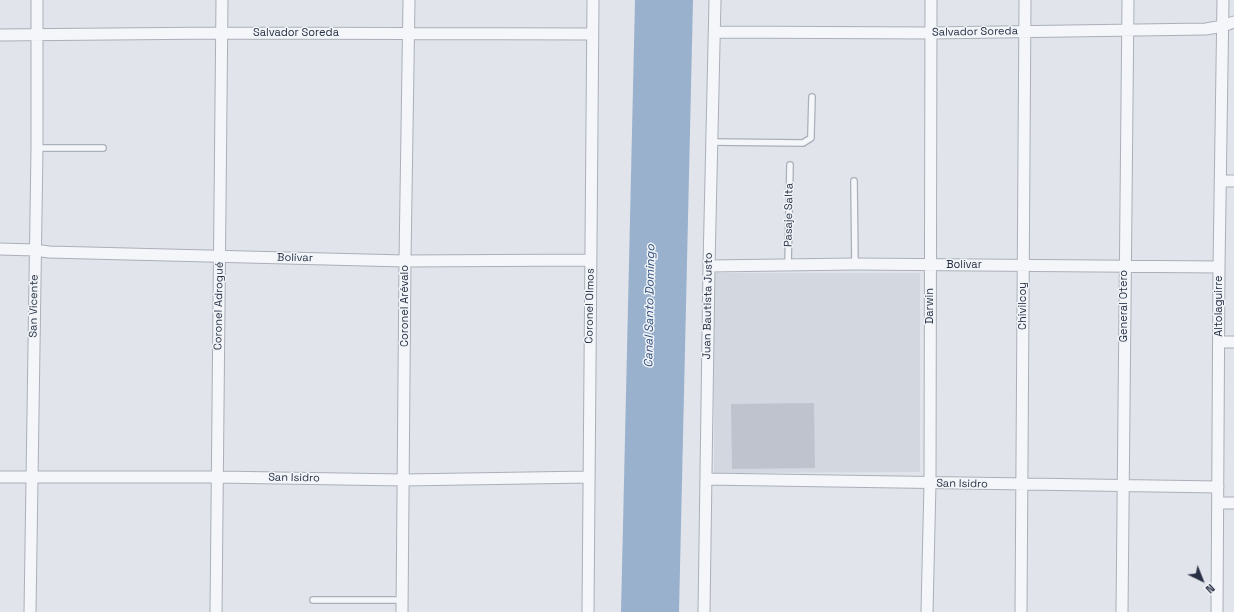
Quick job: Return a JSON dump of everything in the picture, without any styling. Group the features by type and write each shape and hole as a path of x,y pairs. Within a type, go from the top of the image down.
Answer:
{"street":[{"name":"San Vicente","path":"30,612 37,148 37,0"},
{"name":"Coronel Adrogué","path":"216,612 222,0"},
{"name":"Coronel Arévalo","path":"402,612 409,0"},
{"name":"Coronel Olmos","path":"588,612 593,0"},
{"name":"Juan Bautista Justo","path":"704,612 709,266 715,0"},
{"name":"Darwin","path":"928,612 930,483 931,0"},
{"name":"Chivilcoy","path":"1021,612 1025,0"},
{"name":"General Otero","path":"1122,612 1124,266 1128,0"},
{"name":"Altolaguirre","path":"1217,612 1219,268 1224,0"},
{"name":"Salvador Soreda","path":"715,32 931,33 1206,30 1234,22"},
{"name":"Salvador Soreda","path":"0,35 222,33 592,34"},
{"path":"1220,181 1234,181"},
{"name":"Bolívar","path":"0,249 49,252 220,257 405,260 591,260"},
{"name":"Bolívar","path":"709,266 855,264 1219,268"},
{"path":"1219,342 1234,342"},
{"name":"San Isidro","path":"0,477 217,476 404,480 589,478"},
{"name":"San Isidro","path":"706,479 1123,487 1218,487"},
{"path":"1218,503 1234,503"}],"lane":[{"path":"712,142 803,143 811,138 812,97"},
{"path":"37,148 103,148"},
{"name":"Pasaje Salta","path":"788,265 790,165"},
{"path":"854,181 855,264"},
{"path":"313,600 402,600"}],"shaded area":[{"path":"714,273 920,273 920,472 714,473"}],"water":[{"name":"Canal Santo Domingo","path":"635,0 693,0 679,612 621,612"}],"building":[{"path":"814,403 815,468 732,469 731,404"}]}
